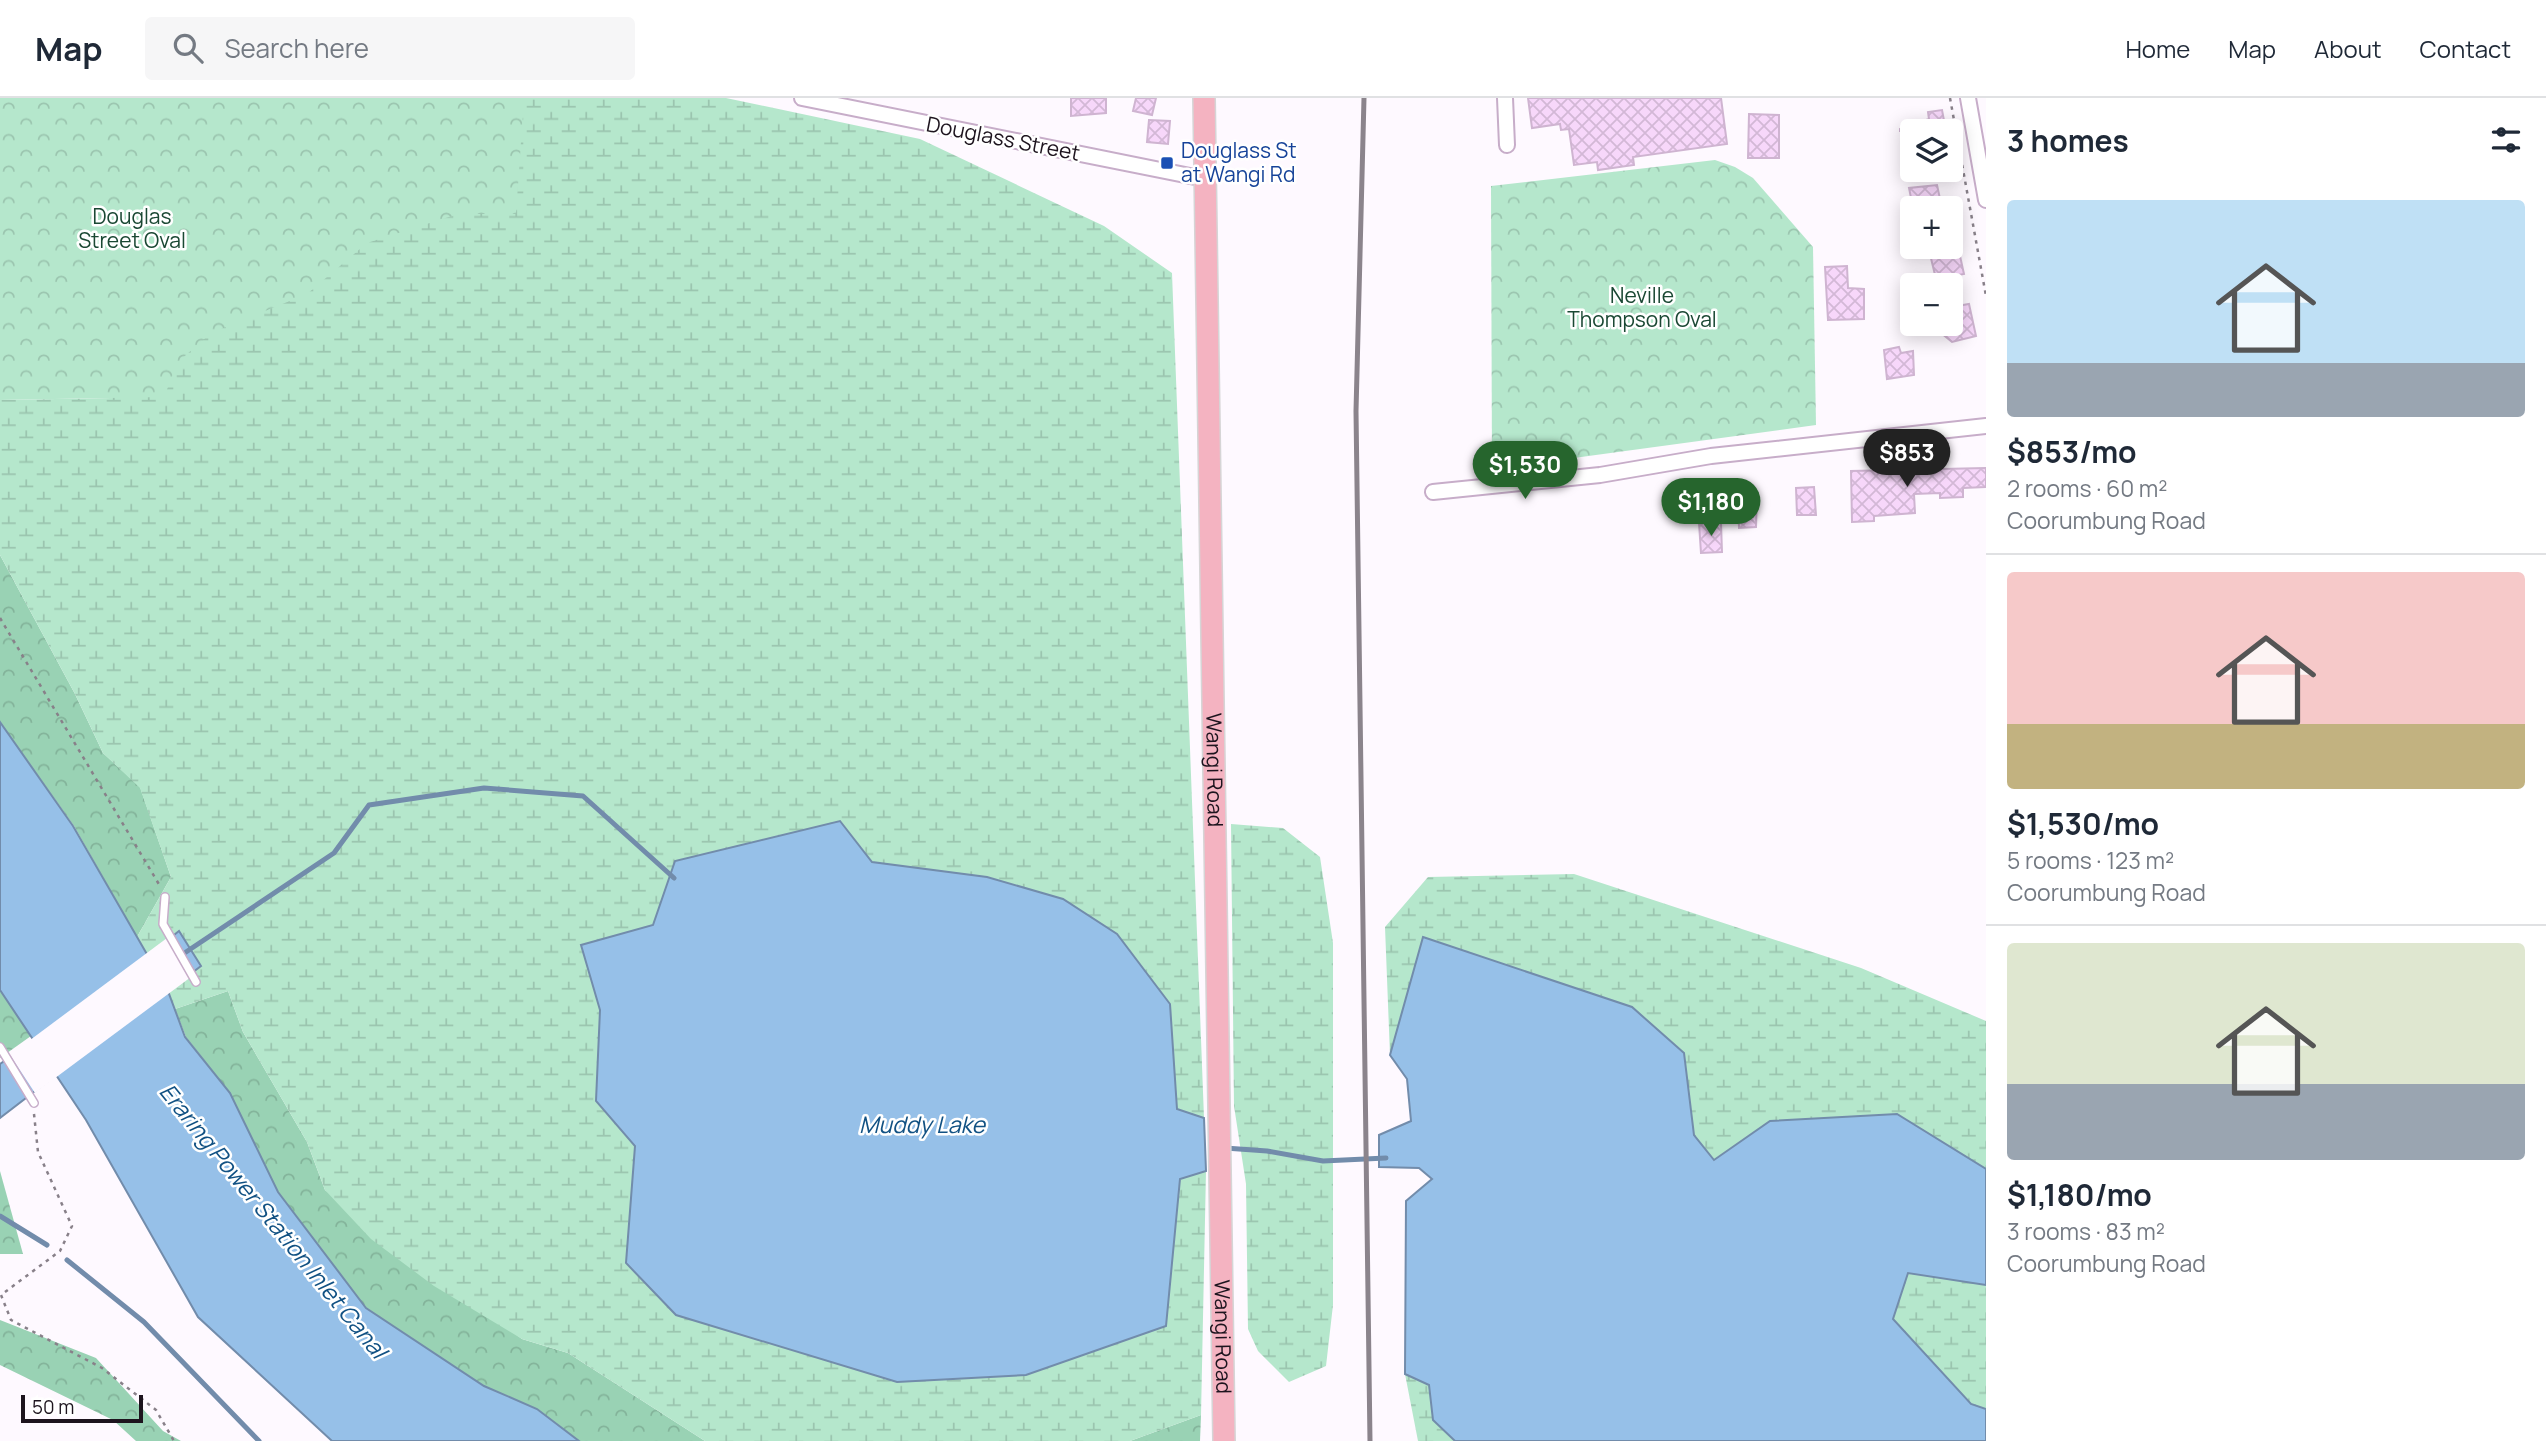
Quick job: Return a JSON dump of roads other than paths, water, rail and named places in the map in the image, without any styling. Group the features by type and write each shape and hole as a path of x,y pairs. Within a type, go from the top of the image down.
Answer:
{"main road":[{"name":"Wangi Road","path":"1204,98 1224,1441"}],"street":[{"name":"Douglass Street","path":"802,98 1205,179"},
{"path":"1504,98 1507,145"},
{"path":"1968,98 1986,200"},
{"path":"1433,492 1600,475 1712,456 1986,426"}],"lane":[{"path":"165,897 163,924 196,982"},
{"path":"0,1047 34,1103"}],"water":[{"name":"Eraring Power Station Inlet Canal","path":"0,722 73,826 148,956 179,931 201,966 168,991 185,1037 230,1093 278,1192 366,1308 484,1386 537,1409 579,1441 332,1441 198,1317 86,1120 56,1075 0,1118 0,1064 34,1041 0,990"},
{"name":"Muddy Lake","path":"840,821 872,862 987,877 1063,899 1117,934 1170,1004 1177,1109 1204,1118 1206,1171 1180,1179 1166,1326 1026,1375 897,1382 676,1315 626,1263 635,1146 596,1101 600,1010 581,945 653,925 675,861"},
{"path":"1423,937 1632,1007 1684,1053 1694,1135 1714,1160 1770,1121 1897,1114 1986,1169 1986,1285 1908,1273 1893,1319 1971,1404 1986,1409 1986,1441 1455,1441 1433,1420 1429,1385 1405,1374 1406,1201 1432,1179 1419,1168 1379,1167 1379,1135 1411,1121 1407,1079 1390,1055"}],"waterway":[{"path":"186,952 334,853 369,805 484,788 583,796 674,878"},
{"path":"1225,1148 1267,1151 1323,1161 1386,1158"},
{"path":"0,1216 47,1245"},
{"path":"67,1260 144,1322 259,1441"}],"railway":[{"path":"1364,98 1356,411 1370,1441"}],"place":[{"name":"Douglass St at Wangi Rd","path":"1167,163"}],"park label":[{"name":"Douglas Street Oval","path":"132,229"},
{"name":"Neville Thompson Oval","path":"1642,308"}]}
